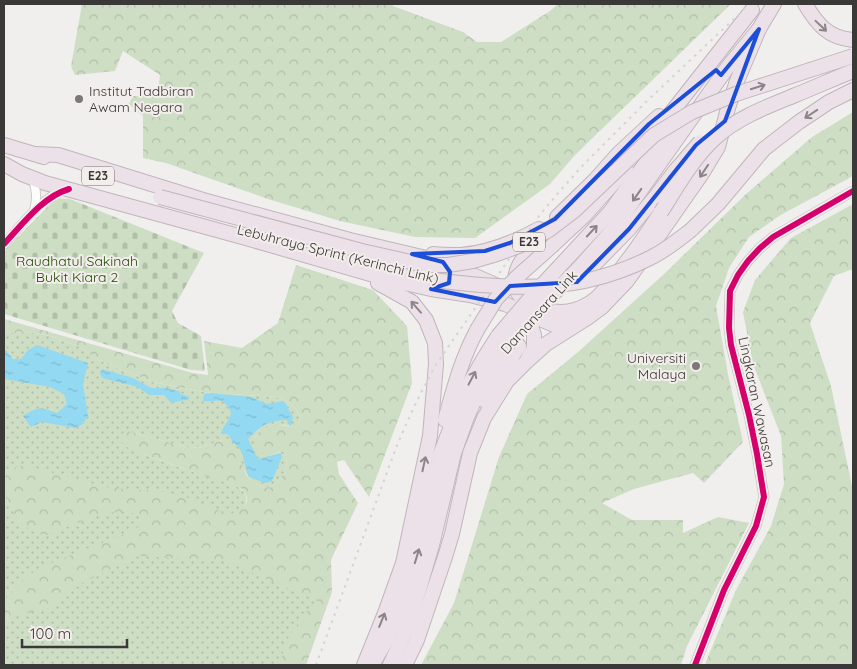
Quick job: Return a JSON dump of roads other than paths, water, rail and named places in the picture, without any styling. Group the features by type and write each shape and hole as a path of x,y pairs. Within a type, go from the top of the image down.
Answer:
{"highway":[{"name":"Damansara Link","path":"372,665 399,613 420,546 440,455 463,395 484,358 508,343 604,240 727,68 760,28 774,4"},
{"path":"805,4 814,20 827,32 849,39"},
{"name":"Damansara Link","path":"390,665 409,624 432,545 454,452 467,417 491,369 508,343 532,296 610,212 643,169 740,34 753,7"},
{"path":"753,7 664,122 524,257 517,270 515,282 519,295 527,302 550,311 562,312 574,310 590,303 604,290 624,266 682,179 716,137 752,113 853,71"},
{"path":"405,665 417,640 452,534 470,453 484,418 508,381 526,362 546,344 602,307 627,281 701,175 718,147 737,81 760,28"},
{"name":"Lebuhraya Sprint (Kerinchi Link)","path":"4,164 362,251 424,265 448,265 473,261 497,254 524,244 549,230 574,211 654,135 692,112 736,94 853,56"},
{"path":"409,624 420,604 434,567 469,438 496,380 508,343 572,287 629,229 696,145 721,124 746,108 768,98 853,71"},
{"name":"Lebuhraya Sprint (Kerinchi Link)","path":"4,145 36,154 158,201 388,270 433,280 473,285 552,285 586,281 614,273 651,258 673,244 718,204 764,149 828,102 853,90"},
{"path":"412,254 459,255 485,251 510,243 555,219 649,124 685,95"},
{"path":"440,455 444,426 467,349 496,299 517,277 584,216 654,135"},
{"path":"36,154 58,155 203,200 350,240 443,262 501,288 527,314 534,336 534,348 526,362"},
{"path":"4,164 22,174 46,183 390,280 470,295 505,304 554,325 579,321 602,307"},
{"path":"431,289 444,288 449,283 450,272 443,262"},
{"path":"355,270 412,302 426,320 435,343 436,357 430,436 403,563 386,613 364,665"},
{"path":"440,570 444,531"}],"street":[{"path":"32,178 37,191 34,213"},
{"path":"4,244 46,200 59,192 69,189"},
{"name":"Lingkaran Wawasan","path":"695,665 724,590 756,526 764,497 749,415 731,345 729,328 730,291 748,261 773,237 853,192"}],"water":[{"path":"37,345 88,363 83,384 88,416 83,424 75,428 42,422 31,427 23,416 40,408 57,413 67,404 64,394 50,387 4,379 4,348 13,359 21,359 28,350"},
{"path":"102,369 133,378 151,388 179,391 181,394 189,397 189,399 171,403 164,395 149,395 138,387 102,378 100,373"},
{"path":"204,394 251,397 267,404 284,401 293,417 291,426 287,420 270,423 261,427 248,439 258,459 281,453 282,457 272,481 265,483 249,477 242,452 229,435 221,433 231,412 228,406 219,400 203,401"}],"railway":[{"path":"316,665 396,448 415,405 437,363 539,216 560,191 584,164 647,101 749,4"}],"place":[{"name":"Institut Tadbiran Awam Negara","path":"79,99"},
{"name":"Universiti Malaya","path":"696,366"}],"park label":[{"name":"Raudhatul Sakinah Bukit Kiara 2","path":"77,270"}]}
